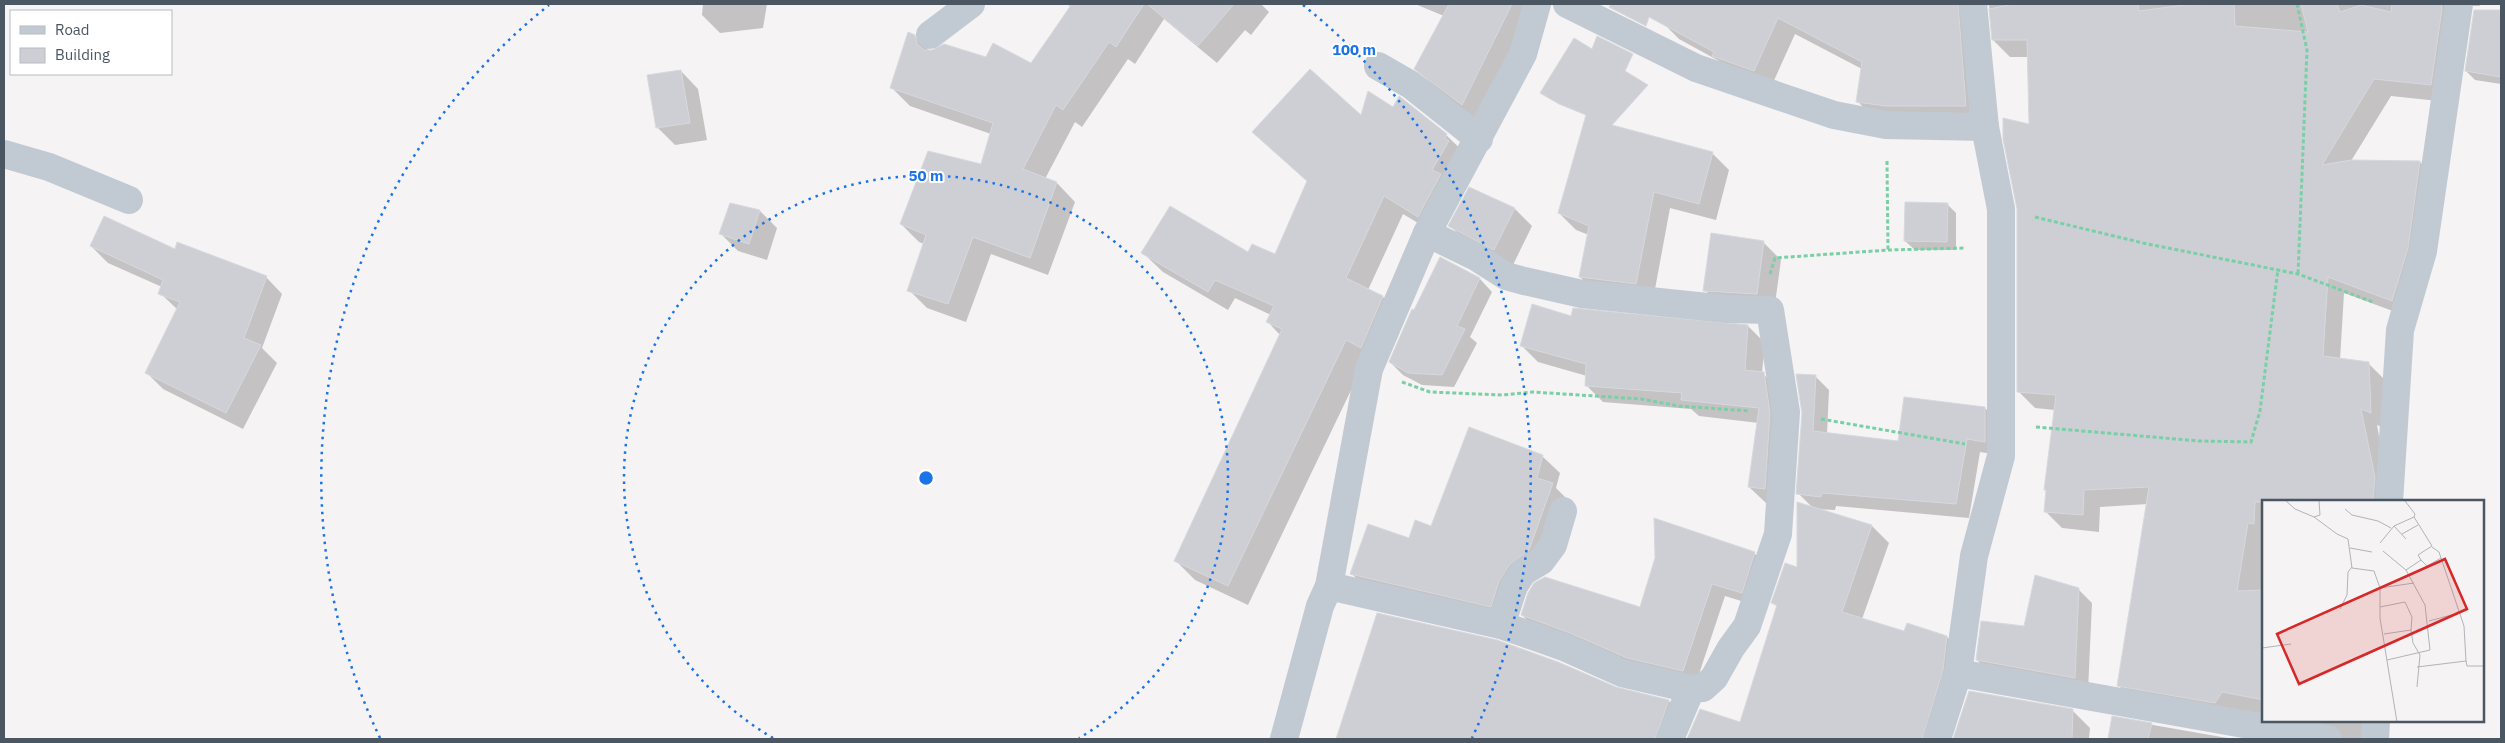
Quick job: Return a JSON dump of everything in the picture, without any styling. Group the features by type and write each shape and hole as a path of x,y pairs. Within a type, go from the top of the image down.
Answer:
{"street":[{"path":"930,35 971,4"},
{"path":"1284,739 1320,606 1328,586 1369,369 1427,233 1523,54 1537,4"},
{"path":"1567,4 1696,68 1834,115 1886,125 1985,127"},
{"path":"1938,739 1958,674 1974,556 2001,456 2001,209 1985,127 1973,4"},
{"path":"2389,500 2399,343 2404,314 2423,251 2459,4"},
{"path":"1378,66 1411,85 1479,139"},
{"path":"4,154 49,168 129,200"},
{"path":"1328,586 1501,625 1564,647 1622,673 1691,689 1703,688 1714,678 1730,648 1747,626 1778,534 1786,412 1770,310 1727,309 1582,294 1524,281 1506,276 1476,257 1427,233"},
{"path":"1501,625 1514,586 1523,572 1541,561 1553,545 1563,512"},
{"path":"1958,674 2328,739"},
{"path":"1670,739 1691,689"},
{"path":"2375,739 2376,723"}],"path":[{"path":"2296,4 2307,50 2298,274"},
{"path":"1886,125 1888,250"},
{"path":"2001,209 2143,244 2298,274 2404,314"},
{"path":"1770,310 1770,273 1775,258 1888,250 2000,247"},
{"path":"2002,424 2249,444 2253,440 2260,410 2278,269"},
{"path":"1369,369 1430,392 1502,395 1534,392 1641,399 1680,406 1786,412 1967,444 2001,456"}],"building":[{"path":"1072,4 1144,4 1116,47 1109,42 1063,110 1056,105 1023,169 1057,182 1030,258 973,237 948,304 907,291 926,235 900,224 928,151 981,164 993,123 890,88 908,32 915,35 917,44 924,50 932,50 944,44 986,57 993,43 1031,63"},
{"path":"1147,4 1234,4 1198,46"},
{"path":"1449,4 1512,4 1462,105 1414,69"},
{"path":"1611,4 1958,4 1966,106 1886,106 1856,102 1862,62 1778,18 1754,71 1712,56 1714,52 1649,17 1646,26 1609,7"},
{"path":"2013,4 2138,4 2139,11 2184,5 2234,4 2235,26 2308,32 2301,4 2337,4 2340,12 2361,5 2391,12 2392,4 2441,4 2442,9 2431,85 2374,79 2322,165 2351,160 2420,161 2408,248 2392,301 2328,277 2323,356 2369,362 2371,413 2361,409 2375,477 2373,500 2262,500 2262,502 2255,502 2254,524 2248,523 2237,591 2262,590 2262,700 2222,692 2215,703 2117,686 2149,487 2084,490 2083,515 2044,512 2046,490 2044,490 2056,395 2017,392 2017,209 2003,139 2003,118 2029,124 2027,40 1992,40 1989,9"},
{"path":"2474,10 2501,10 2501,77 2465,71"},
{"path":"1597,36 1633,54 1625,71 1648,85 1612,125 1713,152 1699,204 1654,192 1636,284 1579,277 1589,226 1558,213 1586,115 1559,104 1540,93 1574,38 1592,49"},
{"path":"1310,69 1361,115 1368,91 1393,107 1399,96 1447,134 1445,138 1449,141 1432,170 1441,174 1418,217 1384,196 1346,278 1383,296 1361,348 1346,340 1228,586 1174,561 1282,329 1266,322 1274,306 1215,280 1208,292 1141,253 1170,206 1248,252 1252,244 1275,254 1307,181 1252,132"},
{"path":"681,70 690,123 656,128 647,75"},
{"path":"1469,187 1515,208 1494,250 1448,226"},
{"path":"1905,202 1948,203 1947,242 1904,241"},
{"path":"730,203 760,210 749,244 719,234"},
{"path":"104,216 175,249 177,242 267,276 244,338 261,345 226,413 145,373 180,302 158,294 163,280 90,246"},
{"path":"1711,233 1764,241 1757,294 1703,291"},
{"path":"1440,257 1480,278 1457,326 1465,329 1442,375 1408,373 1389,362 1412,309 1414,310"},
{"path":"1532,304 1571,316 1573,308 1748,325 1745,370 1764,372 1770,413 1765,489 1748,487 1759,408 1681,400 1682,393 1585,386 1586,364 1520,346"},
{"path":"1796,374 1816,375 1813,431 1898,441 1904,397 1985,407 1985,442 1967,439 1956,504 1822,493 1821,497 1796,494 1802,413"},
{"path":"1469,427 1543,455 1537,478 1553,483 1529,550 1510,564 1499,581 1491,607 1350,574 1368,524 1409,538 1415,520 1431,526"},
{"path":"1797,502 1872,525 1842,612 1904,631 1907,623 1947,636 1943,670 1922,739 1687,739 1700,709 1740,722 1777,605 1771,603 1785,563 1797,567"},
{"path":"1654,518 1755,552 1742,593 1712,584 1683,671 1627,658 1570,633 1521,615 1528,593 1534,583 1545,577 1640,607 1655,558"},
{"path":"2035,575 2079,588 2075,678 1976,660 1981,621 2024,626"},
{"path":"1377,613 1497,640 1558,662 1616,687 1669,700 1655,739 1336,739"},
{"path":"1969,691 2073,709 2072,739 1953,739"},
{"path":"2112,716 2152,723 2148,739 2108,739"}]}
